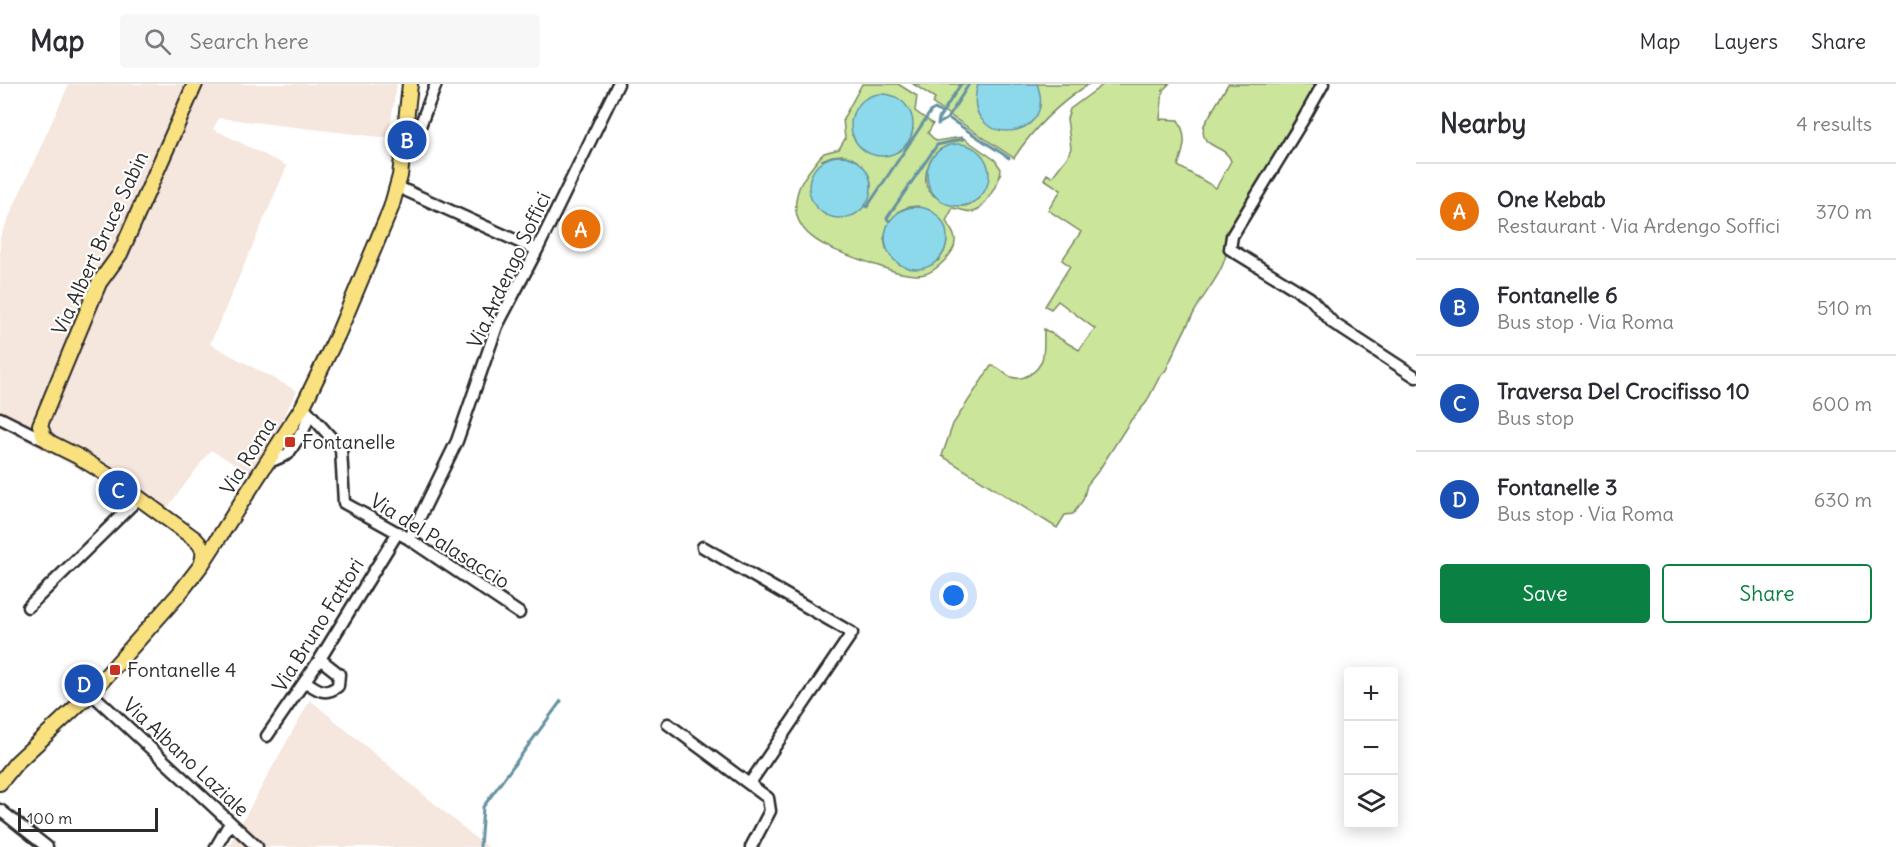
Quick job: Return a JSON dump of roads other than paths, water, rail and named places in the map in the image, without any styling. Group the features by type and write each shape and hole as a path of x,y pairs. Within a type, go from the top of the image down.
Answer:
{"main road":[{"name":"Via Albert Bruce Sabin","path":"41,419 99,283 120,254 195,84"},
{"name":"Via Roma","path":"0,783 16,763 91,693 179,594 202,564 267,463 306,410 398,187 410,84"},
{"path":"41,419 41,432 51,443 106,474 195,539 204,551 202,564"},
{"path":"195,539 212,541 221,535"}],"street":[{"path":"404,128 412,129 420,126 436,84"},
{"name":"Via Ardengo Soffici","path":"409,539 457,441 497,326 618,84"},
{"path":"1323,84 1232,236 1230,249 1310,298 1333,323 1416,377"},
{"path":"398,187 537,249"},
{"name":"Via del Palasaccio","path":"306,410 341,449 344,503 398,532 519,612"},
{"path":"0,417 51,443"},
{"path":"15,425 32,427 41,419"},
{"path":"28,607 138,499"},
{"name":"Via Bruno Fattori","path":"267,736 306,682 398,532"},
{"path":"703,547 852,633 750,783"},
{"path":"306,682 321,692 330,691 338,686 339,674 320,659"},
{"name":"Via Albano Laziale","path":"91,693 257,847"},
{"path":"668,724 768,798 770,811 751,847"},
{"path":"0,810 47,847"},
{"path":"216,847 230,823"}],"water":[{"path":"978,84 1037,84 1040,104 1035,118 1023,128 1009,131 994,128 982,120 976,105"},
{"path":"876,94 888,94 904,103 911,113 913,125 911,137 904,147 888,156 876,156 865,151 856,142 851,131 851,119 856,108 865,99"},
{"path":"952,144 964,144 980,153 987,163 989,175 987,187 980,197 964,206 952,206 941,201 932,192 927,181 927,169 932,158 941,149"},
{"path":"834,156 846,156 862,165 869,175 871,187 869,199 862,209 846,218 834,218 823,213 814,204 809,193 809,181 814,170 823,161"},
{"path":"910,207 922,207 938,216 945,226 947,238 945,250 938,260 922,269 910,269 899,264 890,255 885,244 885,232 890,221 899,212"}],"waterway":[{"path":"938,124 939,118 961,84"},
{"path":"938,124 947,119 969,84"},
{"path":"865,206 867,207 931,111 935,109 940,112"},
{"path":"950,119 1009,158"},
{"path":"889,221 887,218 937,145 963,139"},
{"path":"480,847 483,807 561,701"}],"place":[{"name":"Fontanelle 6","path":"407,140"},
{"name":"One Kebab","path":"581,229"},
{"name":"Fontanelle","path":"290,442"},
{"name":"Traversa Del Crocifisso 10","path":"118,490"},
{"name":"Fontanelle 4","path":"115,670"},
{"name":"Fontanelle 3","path":"84,684"}]}
